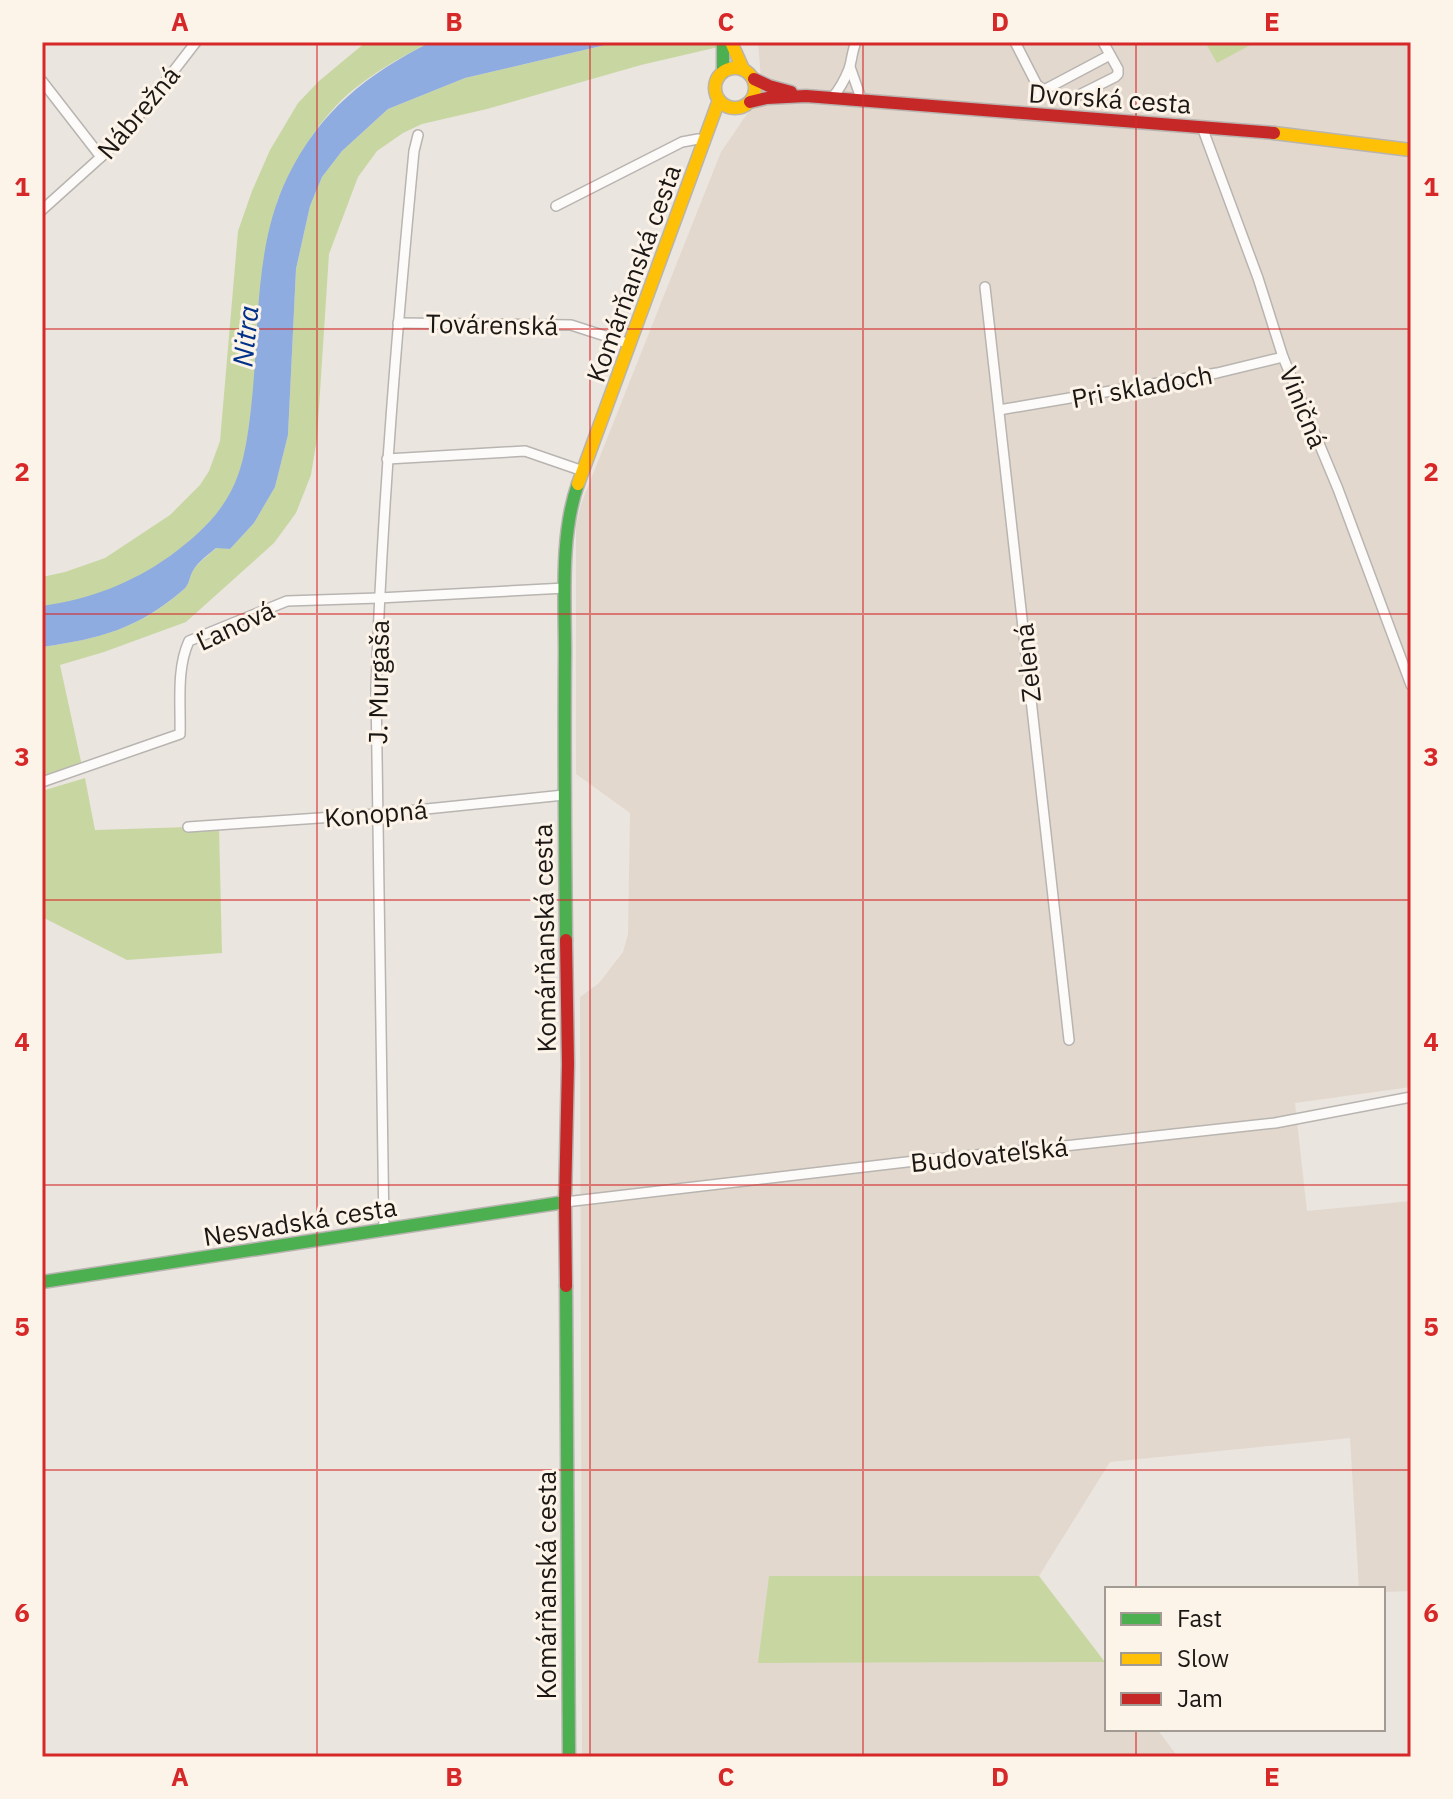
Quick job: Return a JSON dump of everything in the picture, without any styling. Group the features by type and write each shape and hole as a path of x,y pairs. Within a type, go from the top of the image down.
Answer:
{"main road":[{"path":"723,42 723,72"},
{"path":"731,42 743,69 754,79 755,91 750,102 742,107 724,105 716,93 717,78 733,68 743,69"},
{"name":"Dvorská cesta","path":"754,79 806,96"},
{"name":"Dvorská cesta","path":"750,102 806,96 1202,127 1411,150"},
{"name":"Komárňanská cesta","path":"569,1757 565,1202 568,1064 564,795 565,588 569,517 719,100"},
{"name":"Komárňanská cesta","path":"705,142 736,108"},
{"name":"Nesvadská cesta","path":"42,1282 565,1202"}],"street":[{"name":"Nábrežná","path":"42,210 122,139 196,42"},
{"path":"832,98 850,67 856,42"},
{"path":"1015,42 1041,91 1039,115"},
{"path":"1075,97 1118,74 1103,42"},
{"path":"1041,91 1110,55"},
{"path":"850,67 862,101"},
{"path":"42,81 101,157"},
{"name":"Viničná","path":"1202,127 1258,278 1283,357 1338,489 1411,685"},
{"name":"J. Murgaša","path":"384,1231 376,688 387,459 414,151 418,135"},
{"path":"556,206 682,142 698,139 705,142"},
{"name":"Zelená","path":"985,287 1069,1040"},
{"name":"Továrenská","path":"398,323 571,325 630,344"},
{"name":"Pri skladoch","path":"999,410 1217,373 1283,357"},
{"path":"387,459 525,451 583,471"},
{"name":"Ľanová","path":"42,782 180,734 182,664 189,641 287,601 565,588"},
{"name":"Konopná","path":"188,827 377,814 564,795"},
{"name":"Budovateľská","path":"565,1202 1275,1123 1411,1097"}],"shaded area":[{"path":"758,42 1411,42 1411,1087 1295,1103 1307,1211 1411,1201 1411,1591 1385,1592 1385,1587 1359,1587 1350,1438 1110,1462 1039,1576 770,1576 759,1663 1105,1662 1105,1731 1158,1731 1178,1757 582,1757 580,997 599,983 623,952 628,934 630,813 576,774 576,526 581,504 721,152 762,92"}],"green space":[{"path":"366,42 431,42 387,66 348,94 312,136 284,185 277,202 246,450 237,480 226,501 208,524 174,554 135,578 94,596 42,606 42,577 105,558 170,515 200,485 209,471 220,441 238,231 252,191 270,150 298,103"},
{"path":"618,42 740,42 641,65 487,109 422,124 377,151 358,177 329,254 317,438 311,475 296,513 274,543 186,622 60,665 82,766 42,779 42,647 100,636 134,623 167,603 185,588 194,569 217,547 230,549 254,523 275,487 288,435 296,269 310,206 322,177 342,151 388,109 465,78"},
{"path":"1205,42 1256,42 1217,63"},
{"path":"85,778 95,830 219,826 222,953 127,960 44,918 42,791"},
{"path":"769,1576 1039,1576 1105,1662 758,1663"}],"water":[{"path":"431,42 618,42 465,78 388,109 342,151 322,177 310,206 296,269 288,435 275,487 254,523 230,549 216,548 204,558 194,569 185,588 150,614 100,636 42,647 42,606 93,594 140,575 184,545 222,506 235,483 246,446 263,260 277,203 288,176 330,113 366,81"}],"traffic: fast":[{"path":"723,42 723,72"},
{"path":"566,940 565,568 568,524 578,484"},
{"path":"42,1282 565,1202"},
{"path":"566,1286 569,1757"}],"traffic: slow":[{"path":"731,42 743,69"},
{"path":"735,68 749,74 755,88 749,102 735,108 721,102 715,88 721,74 735,68"},
{"path":"578,484 719,100"},
{"path":"1274,133 1411,150"}],"traffic: jam":[{"path":"754,79 791,92"},
{"path":"750,102 806,96 1274,133"},
{"path":"566,940 566,1286"}],"water label":[{"name":"Nitra","path":"245,336"}]}
